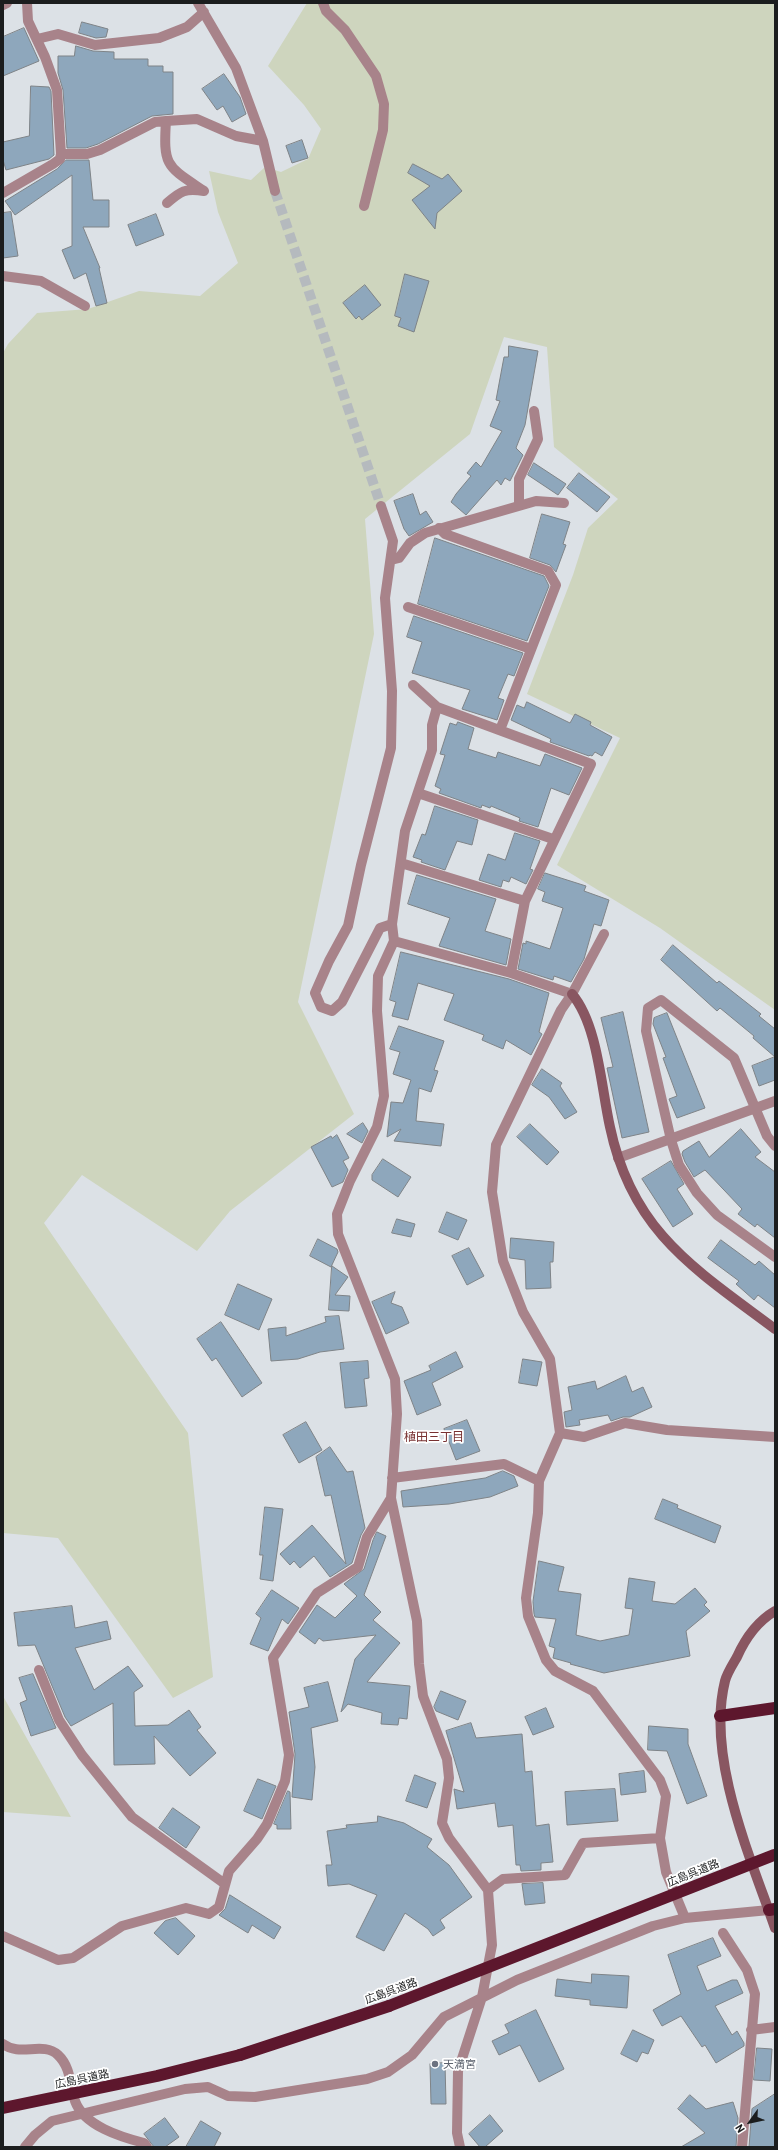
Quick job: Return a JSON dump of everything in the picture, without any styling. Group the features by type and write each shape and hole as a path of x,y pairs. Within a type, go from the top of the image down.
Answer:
{"highway":[{"path":"720,1716 775,1708"},
{"name":"広島呉道路","path":"3,2108 150,2078 240,2055 389,2006 775,1855"}],"street":[{"path":"3,5 7,3"},
{"path":"3,193 53,164 60,159 61,154 57,90 28,21 27,3"},
{"path":"323,3 326,11 346,30 376,76 384,104 383,130 364,206"},
{"path":"37,40 58,34 95,45 159,38 187,27 201,7 236,68 263,141 275,190"},
{"path":"61,154 88,154 100,150 155,122 166,121 197,120 236,136 263,141"},
{"path":"166,121 164,150 167,161 182,176 204,191 189,189 180,192 167,203"},
{"path":"3,276 42,281 85,306"},
{"path":"519,505 519,479 538,439 534,411"},
{"path":"390,560 398,558 410,543 420,536 440,528 536,501 564,502"},
{"path":"381,506 393,541 385,598 392,691 391,748 361,865 348,926 329,961 315,993 321,1007 332,1011 342,1002 380,928 392,924"},
{"path":"440,528 445,534 548,571 556,585 500,730"},
{"path":"408,607 531,649"},
{"path":"414,685 437,707 591,764 524,901 511,973"},
{"path":"437,707 432,725 432,750 405,831 392,924 394,941 378,976 376,1011 384,1096 377,1127 350,1181 337,1214 338,1234 395,1379 397,1414 391,1498 417,1621 419,1664 423,1696 447,1759 449,1778 442,1823 449,1838 488,1890 492,1945 482,1997 458,2071 457,2133 460,2147"},
{"path":"418,793 553,839"},
{"path":"401,863 524,901"},
{"path":"604,934 572,994 561,1010 496,1145 492,1192 504,1260 522,1312 550,1359 560,1433 539,1481 538,1513 526,1598 528,1616 546,1660 555,1671 593,1691 660,1780 666,1796 660,1838 666,1872 686,1918"},
{"path":"394,941 511,973 572,994 580,1004 590,1025 610,1128 618,1158 633,1196 646,1217 674,1251 704,1276 775,1329"},
{"path":"775,1146 767,1136 734,1058 661,1000 648,1008 646,1031 671,1140 680,1165 697,1193 717,1215 775,1257"},
{"path":"618,1158 775,1101"},
{"path":"560,1433 584,1437 625,1423 667,1430 775,1437"},
{"path":"392,1478 504,1464 539,1481"},
{"path":"3,1936 58,1960 73,1958 122,1926 186,1908 209,1914 219,1907 229,1871 257,1839 267,1824 285,1781 289,1755 273,1658 317,1593 358,1567 368,1537 391,1498"},
{"path":"775,1611 744,1641 726,1680 720,1716 722,1756 732,1802 772,1909 775,1928"},
{"path":"39,1670 59,1720 82,1755 132,1817 225,1884"},
{"path":"488,1890 503,1879 565,1875 583,1843 660,1838"},
{"path":"25,2147 34,2135 52,2122 185,2089 208,2087 228,2096 255,2097 367,2079 388,2072 412,2055 444,2017 517,1980 639,1932 686,1918 772,1909"},
{"path":"723,1933 747,1970 755,1994 742,2147"},
{"path":"751,2030 775,2027"},
{"path":"3,2044 8,2048 25,2051"},
{"path":"3,2054 48,2049 59,2055 69,2072 76,2102 83,2114 112,2134 144,2143 147,2147"}],"green space":[{"path":"307,3 775,3 775,1010 660,928 557,865 620,738 527,694 573,575 588,528 618,499 554,447 547,347 504,337 470,434 365,519 374,634 298,1002 354,1114 230,1211 197,1251 82,1175 44,1223 188,1433 213,1677 173,1698 58,1538 3,1533 3,353 8,344 37,313 88,309 139,291 200,296 238,263 218,212 209,171 251,180 265,167 281,172 308,159 321,129 304,105 268,66"},
{"path":"3,1696 71,1817 3,1812"}],"building":[{"path":"82,22 108,29 106,37 96,38 79,33"},
{"path":"24,28 39,61 3,76 3,37"},
{"path":"76,46 93,51 114,52 114,59 148,59 148,66 163,66 163,72 173,72 173,114 152,116 98,144 86,148 67,148 63,90 58,73 58,56 74,56"},
{"path":"224,74 240,97 246,114 232,122 223,106 217,110 202,89"},
{"path":"31,86 49,87 51,91 54,155 49,159 6,170 3,160 3,142 29,136"},
{"path":"302,140 308,158 292,163 286,146"},
{"path":"66,160 89,160 93,200 109,200 109,227 83,227 100,268 107,303 96,306 86,273 74,279 62,250 72,246 72,175 15,215 5,201 57,169"},
{"path":"413,164 442,179 448,174 462,191 437,213 435,229 412,200 430,186 408,173"},
{"path":"11,212 18,256 3,258 3,213"},
{"path":"156,214 164,235 136,246 128,225"},
{"path":"405,274 429,281 414,332 398,326 401,318 395,316"},
{"path":"365,285 381,305 362,320 359,316 356,319 343,303"},
{"path":"509,346 538,351 525,425 516,448 523,455 510,481 505,478 501,485 497,480 466,515 451,502 471,476 467,473 476,462 481,467 502,431 490,426 500,401 496,400 504,357 508,357"},
{"path":"534,463 566,484 558,495 528,475"},
{"path":"579,473 610,497 597,512 567,488"},
{"path":"413,494 420,515 426,511 433,522 409,536 404,529 394,501"},
{"path":"542,514 570,522 563,544 566,545 556,572 550,565 530,558"},
{"path":"435,538 544,576 549,586 527,641 418,604"},
{"path":"414,616 523,653 514,676 508,674 498,698 504,700 497,720 462,709 470,690 412,673 422,642 407,637"},
{"path":"527,702 570,723 575,714 591,722 590,725 612,737 602,756 595,752 592,756 589,756 550,742 551,739 511,720 517,705 524,708"},
{"path":"458,722 474,728 468,749 496,758 498,752 540,766 545,754 582,768 569,795 551,788 538,827 519,821 520,818 491,806 490,808 482,805 481,808 439,793 441,789 435,786 445,755 440,754 450,723 456,725"},
{"path":"435,806 478,820 472,845 457,841 445,870 421,862 422,860 413,857 422,834 425,835"},
{"path":"515,833 540,841 530,869 533,870 526,884 511,877 509,882 503,880 501,887 479,880 488,854 505,860"},
{"path":"545,873 586,886 584,891 609,900 601,926 594,924 584,959 571,982 554,976 553,980 518,969 523,943 526,944 526,941 550,949 563,908 542,901 545,892 538,889"},
{"path":"417,875 496,899 485,931 511,939 506,965 439,946 450,918 408,904"},
{"path":"673,945 717,983 719,981 761,1014 759,1016 775,1029 775,1057 753,1038 754,1036 720,1008 717,1011 661,960"},
{"path":"401,952 509,979 549,993 539,1032 542,1034 531,1055 506,1040 503,1049 482,1040 484,1035 444,1020 454,994 418,983 408,1020 392,1016 396,1002 390,1000"},
{"path":"623,1012 649,1132 622,1138 607,1068 613,1067 601,1018"},
{"path":"667,1013 705,1108 677,1118 669,1099 677,1096 663,1058 666,1057 653,1024 654,1018"},
{"path":"399,1026 444,1041 434,1070 438,1071 431,1092 419,1088 416,1121 444,1124 441,1146 394,1141 401,1129 387,1137 391,1102 403,1103 411,1080 393,1074 400,1052 390,1049"},
{"path":"775,1057 775,1080 759,1086 752,1066"},
{"path":"542,1069 562,1083 560,1086 577,1112 565,1119 549,1097 532,1085"},
{"path":"363,1123 368,1131 362,1143 347,1134"},
{"path":"530,1124 559,1152 547,1165 517,1137"},
{"path":"741,1129 761,1152 755,1157 775,1172 775,1238 757,1224 755,1227 738,1214 742,1209 705,1170 694,1177 682,1154 683,1151 699,1141 709,1157"},
{"path":"337,1135 349,1158 343,1161 348,1170 343,1182 332,1187 311,1147 331,1136 332,1138"},
{"path":"383,1159 411,1177 398,1197 372,1180 372,1175"},
{"path":"671,1161 684,1184 677,1189 693,1214 673,1227 642,1179"},
{"path":"447,1212 467,1220 458,1240 439,1232"},
{"path":"397,1219 415,1224 411,1237 392,1233"},
{"path":"511,1238 554,1242 553,1262 550,1262 551,1288 526,1289 525,1260 510,1258"},
{"path":"318,1239 337,1249 338,1252 331,1267 310,1256"},
{"path":"721,1240 755,1265 759,1261 775,1275 775,1308 758,1295 754,1300 736,1284 739,1281 708,1258"},
{"path":"469,1248 484,1276 467,1285 452,1256"},
{"path":"332,1266 348,1277 335,1295 350,1296 349,1311 329,1310"},
{"path":"238,1284 272,1299 259,1330 225,1315"},
{"path":"395,1292 391,1303 402,1307 409,1323 386,1334 372,1302"},
{"path":"339,1316 344,1349 320,1352 298,1359 271,1361 268,1329 286,1327 286,1336 326,1322 325,1317"},
{"path":"221,1322 262,1383 242,1397 216,1358 212,1361 197,1339"},
{"path":"456,1352 463,1367 432,1383 441,1405 417,1415 404,1381 431,1370 429,1366"},
{"path":"523,1359 542,1362 537,1386 519,1383"},
{"path":"368,1361 369,1378 364,1379 367,1406 345,1408 340,1363"},
{"path":"626,1376 632,1392 643,1387 652,1407 630,1417 623,1417 611,1421 608,1415 579,1420 580,1425 566,1427 564,1412 572,1410 568,1387 595,1381 597,1389"},
{"path":"467,1420 480,1451 456,1460 444,1429"},
{"path":"306,1422 322,1450 299,1463 283,1435"},
{"path":"330,1447 347,1472 353,1471 365,1528 361,1535 352,1563 330,1577 314,1556 300,1568 294,1561 290,1565 280,1554 312,1525 346,1564 331,1495 325,1496 316,1457"},
{"path":"503,1471 514,1476 518,1486 490,1497 449,1504 403,1507 401,1491 485,1478"},
{"path":"663,1499 678,1505 677,1508 721,1526 715,1543 655,1519"},
{"path":"265,1507 283,1509 273,1581 260,1579 263,1555 260,1555"},
{"path":"377,1532 386,1536 364,1595 381,1612 373,1620 400,1643 367,1682 410,1686 407,1719 399,1718 398,1725 381,1724 382,1713 348,1704 341,1712 355,1659 376,1635 323,1641 319,1638 315,1644 299,1632 317,1605 335,1618 357,1596 344,1584 364,1569"},
{"path":"539,1561 564,1567 558,1591 581,1594 576,1635 600,1641 629,1635 633,1609 625,1608 629,1578 655,1582 652,1601 675,1604 695,1588 707,1602 704,1605 710,1611 686,1631 690,1656 604,1673 553,1658 555,1648 549,1646 556,1619 535,1617 534,1614 533,1602"},
{"path":"272,1590 299,1608 288,1624 282,1619 268,1651 250,1644 261,1618 256,1614"},
{"path":"72,1606 75,1628 107,1621 111,1639 75,1648 94,1690 128,1666 143,1686 134,1692 135,1726 168,1725 189,1710 201,1727 197,1730 216,1753 190,1776 154,1736 155,1764 114,1765 113,1703 71,1726 65,1717 35,1645 18,1646 14,1613"},
{"path":"33,1674 56,1728 31,1736 20,1703 27,1700 19,1678"},
{"path":"328,1682 338,1721 311,1728 315,1767 312,1800 292,1797 295,1754 289,1712 309,1707 304,1688"},
{"path":"441,1691 466,1701 458,1720 436,1711 434,1707"},
{"path":"546,1708 554,1727 533,1735 525,1717"},
{"path":"471,1723 476,1738 522,1734 525,1772 532,1771 536,1826 549,1824 553,1862 541,1863 541,1870 521,1871 520,1865 516,1865 513,1825 498,1827 495,1803 457,1809 454,1789 464,1792 446,1731"},
{"path":"649,1726 688,1729 688,1744 707,1796 687,1804 667,1751 648,1750"},
{"path":"644,1771 646,1792 621,1795 619,1774"},
{"path":"415,1775 436,1783 427,1808 406,1801"},
{"path":"258,1779 276,1786 262,1819 244,1811"},
{"path":"615,1789 618,1821 567,1825 565,1792"},
{"path":"288,1791 290,1792 291,1829 277,1829 277,1825 274,1824"},
{"path":"173,1808 200,1827 186,1848 159,1828"},
{"path":"378,1816 404,1823 432,1839 427,1847 449,1865 472,1897 440,1920 445,1928 433,1936 428,1929 405,1913 384,1951 356,1937 377,1895 349,1884 328,1886 326,1865 332,1865 327,1831 347,1828 346,1825 377,1822"},
{"path":"543,1883 545,1903 525,1905 522,1884"},
{"path":"230,1895 281,1927 274,1939 252,1925 248,1933 219,1915 225,1909"},
{"path":"176,1918 195,1936 178,1955 154,1933 165,1921"},
{"path":"713,1938 721,1956 697,1966 707,1991 732,1980 737,1980 743,1993 715,2006 732,2035 737,2031 744,2043 744,2046 716,2063 705,2045 702,2047 681,2016 662,2026 653,2010 681,1994 668,1955"},
{"path":"592,1974 629,1976 627,2008 590,2005 590,2000 555,1996 557,1979 591,1983"},
{"path":"536,2010 564,2069 539,2082 520,2045 499,2055 492,2041 509,2033 505,2025"},
{"path":"633,2030 654,2040 648,2054 642,2052 637,2062 621,2054"},
{"path":"757,2048 772,2049 770,2081 754,2080"},
{"path":"445,2063 446,2104 431,2104 430,2064"},
{"path":"775,2094 775,2147 749,2147 752,2109"},
{"path":"690,2095 706,2109 733,2102 738,2118 736,2147 681,2147 705,2133 678,2109"},
{"path":"490,2115 503,2131 485,2147 480,2147 469,2134"},
{"path":"165,2118 179,2137 165,2147 154,2147 144,2134"},
{"path":"201,2121 221,2133 214,2147 186,2147"}],"tunnel":[{"path":"275,191 381,506"}],"place":[{"name":"天満宮","path":"435,2064"}],"district":[{"name":"植田三丁目","path":"434,1437"}]}
